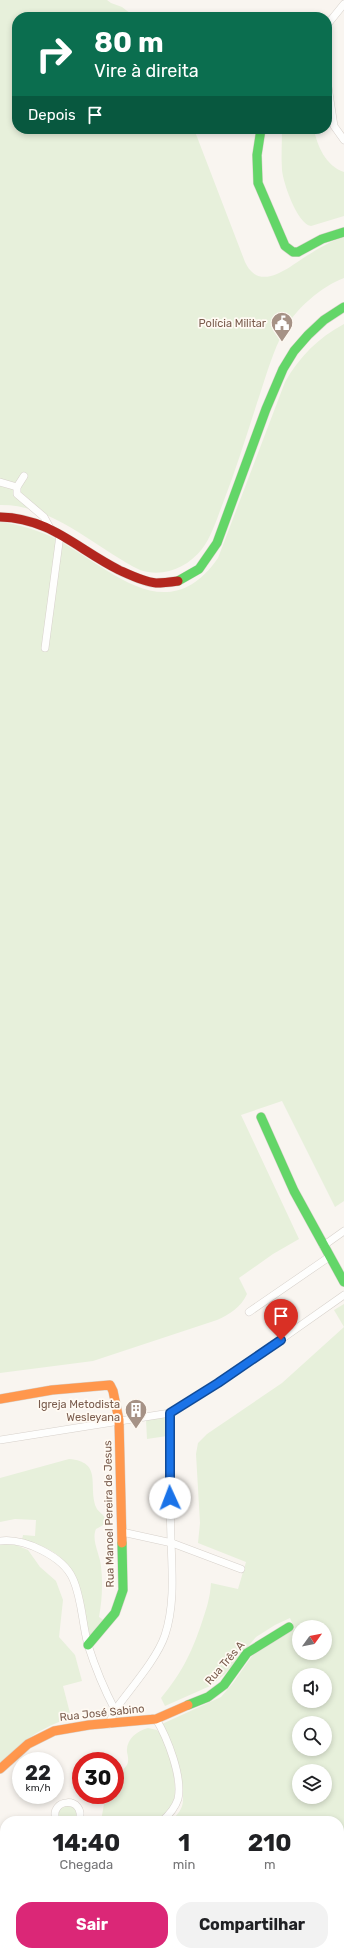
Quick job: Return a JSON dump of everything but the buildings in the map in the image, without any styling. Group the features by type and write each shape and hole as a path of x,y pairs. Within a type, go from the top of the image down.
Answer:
{"street":[{"path":"332,19 344,4"},
{"path":"332,113 334,126 344,140"},
{"path":"259,134 257,155 258,184 285,246 293,252 298,252 322,239 344,232"},
{"path":"0,517 29,519 60,535 121,572 145,582 153,584 173,582 187,576 200,568 207,561 217,543 263,412 283,367 304,338 317,325 341,309"},
{"path":"24,476 17,487 17,494 44,517 51,530"},
{"path":"0,482 17,487"},
{"path":"45,648 60,535"},
{"path":"261,1117 294,1191 344,1282"},
{"path":"323,1246 344,1231"},
{"path":"249,1312 329,1257"},
{"path":"0,1440 170,1413 218,1383 344,1295"},
{"name":"Rua Manoel Pereira de Jesus","path":"0,1399 52,1390 106,1384 112,1388 119,1420 123,1583 121,1599 109,1621 88,1645"},
{"path":"109,1724 114,1710 158,1650 166,1634 173,1577 169,1438 170,1413"},
{"path":"122,1532 172,1543 241,1570"},
{"path":"0,1541 17,1542 41,1549 68,1571 75,1584 88,1645 114,1710"},
{"name":"Rua Três A","path":"156,1719 213,1695 224,1685 247,1653 289,1627"},
{"name":"Rua José Sabino","path":"0,1769 28,1744 44,1735 70,1727 156,1719 166,1738 176,1775 178,1790 176,1804 166,1816"},
{"path":"54,1816 56,1809 61,1804 67,1802 74,1804 79,1808 80,1816"}],"green space":[{"path":"0,0 107,0 128,12 12,12 12,134 196,134 245,262 251,271 259,276 267,277 275,275 321,247 344,237 344,278 318,293 302,307 294,315 280,339 273,354 233,476 211,533 206,544 196,556 182,566 174,570 157,573 140,570 56,519 19,507 0,505"},
{"path":"282,134 315,134 323,155 332,165 344,172 344,216 311,226 306,224 296,211 288,192 283,176"},
{"path":"344,324 344,1201 335,1207 282,1101 241,1115 299,1239 273,1254 239,1278 247,1294 242,1302 226,1316 217,1320 93,1361 0,1373 0,522 25,527 50,536 135,586 156,592 177,590 198,580 218,558 285,382 310,348 326,335"},
{"path":"344,1304 344,1327 334,1310"},
{"path":"344,1327 344,1816 175,1816 182,1806 183,1792 162,1724 221,1697 252,1656 268,1644 292,1631 292,1660 332,1660 332,1620 292,1620 292,1622 290,1618 275,1625 256,1637 225,1674 210,1686 165,1706 161,1698 180,1672 193,1645 206,1609 211,1583 238,1589 246,1562 198,1543 200,1523 196,1454 198,1443 207,1434 282,1383"},
{"path":"167,1417 167,1436 147,1439 146,1420"},
{"path":"69,1459 80,1461 90,1470 96,1507 105,1519 104,1524 96,1529 95,1538 102,1572 102,1592 99,1617 105,1621 90,1638 80,1589 67,1564 56,1554 41,1546 22,1540 23,1535 35,1536 36,1520 15,1519 0,1522 0,1478"},
{"path":"0,1544 16,1545 28,1550 40,1567 56,1581 63,1600 59,1637 75,1655 82,1681 63,1686 71,1717 49,1726 32,1736 12,1752 0,1766"},
{"path":"148,1728 157,1730 161,1736 169,1755 174,1778 175,1789 172,1805 164,1816 102,1816 104,1804 124,1804 124,1769 128,1760 127,1747 130,1739 136,1733"},
{"path":"63,1805 75,1807 77,1816 56,1816"}],"traffic: fast":[{"path":"260,134 257,155 258,183 285,246 293,252 298,252 322,239 344,232"},
{"path":"178,581 199,569 217,543 266,409 283,369 294,351 308,335 324,320 344,307"},
{"path":"261,1117 294,1191 344,1282"},
{"path":"88,1645 115,1613 123,1590 122,1543"},
{"path":"188,1705 208,1697 224,1685 247,1653 289,1627"}],"traffic: slow":[{"path":"0,1399 52,1390 110,1385 113,1391 119,1420 122,1543"},
{"path":"0,1769 28,1744 54,1731 89,1725 156,1719 188,1705"}],"traffic: jam":[{"path":"0,517 18,519 49,529 104,562 142,580 156,583 178,581"}],"place":[{"name":"Polícia Militar","path":"282,342"},
{"name":"Igreja Metodista Wesleyana","path":"136,1430"}],"route":[{"path":"170,1498 170,1413 218,1383 281,1340"}]}
